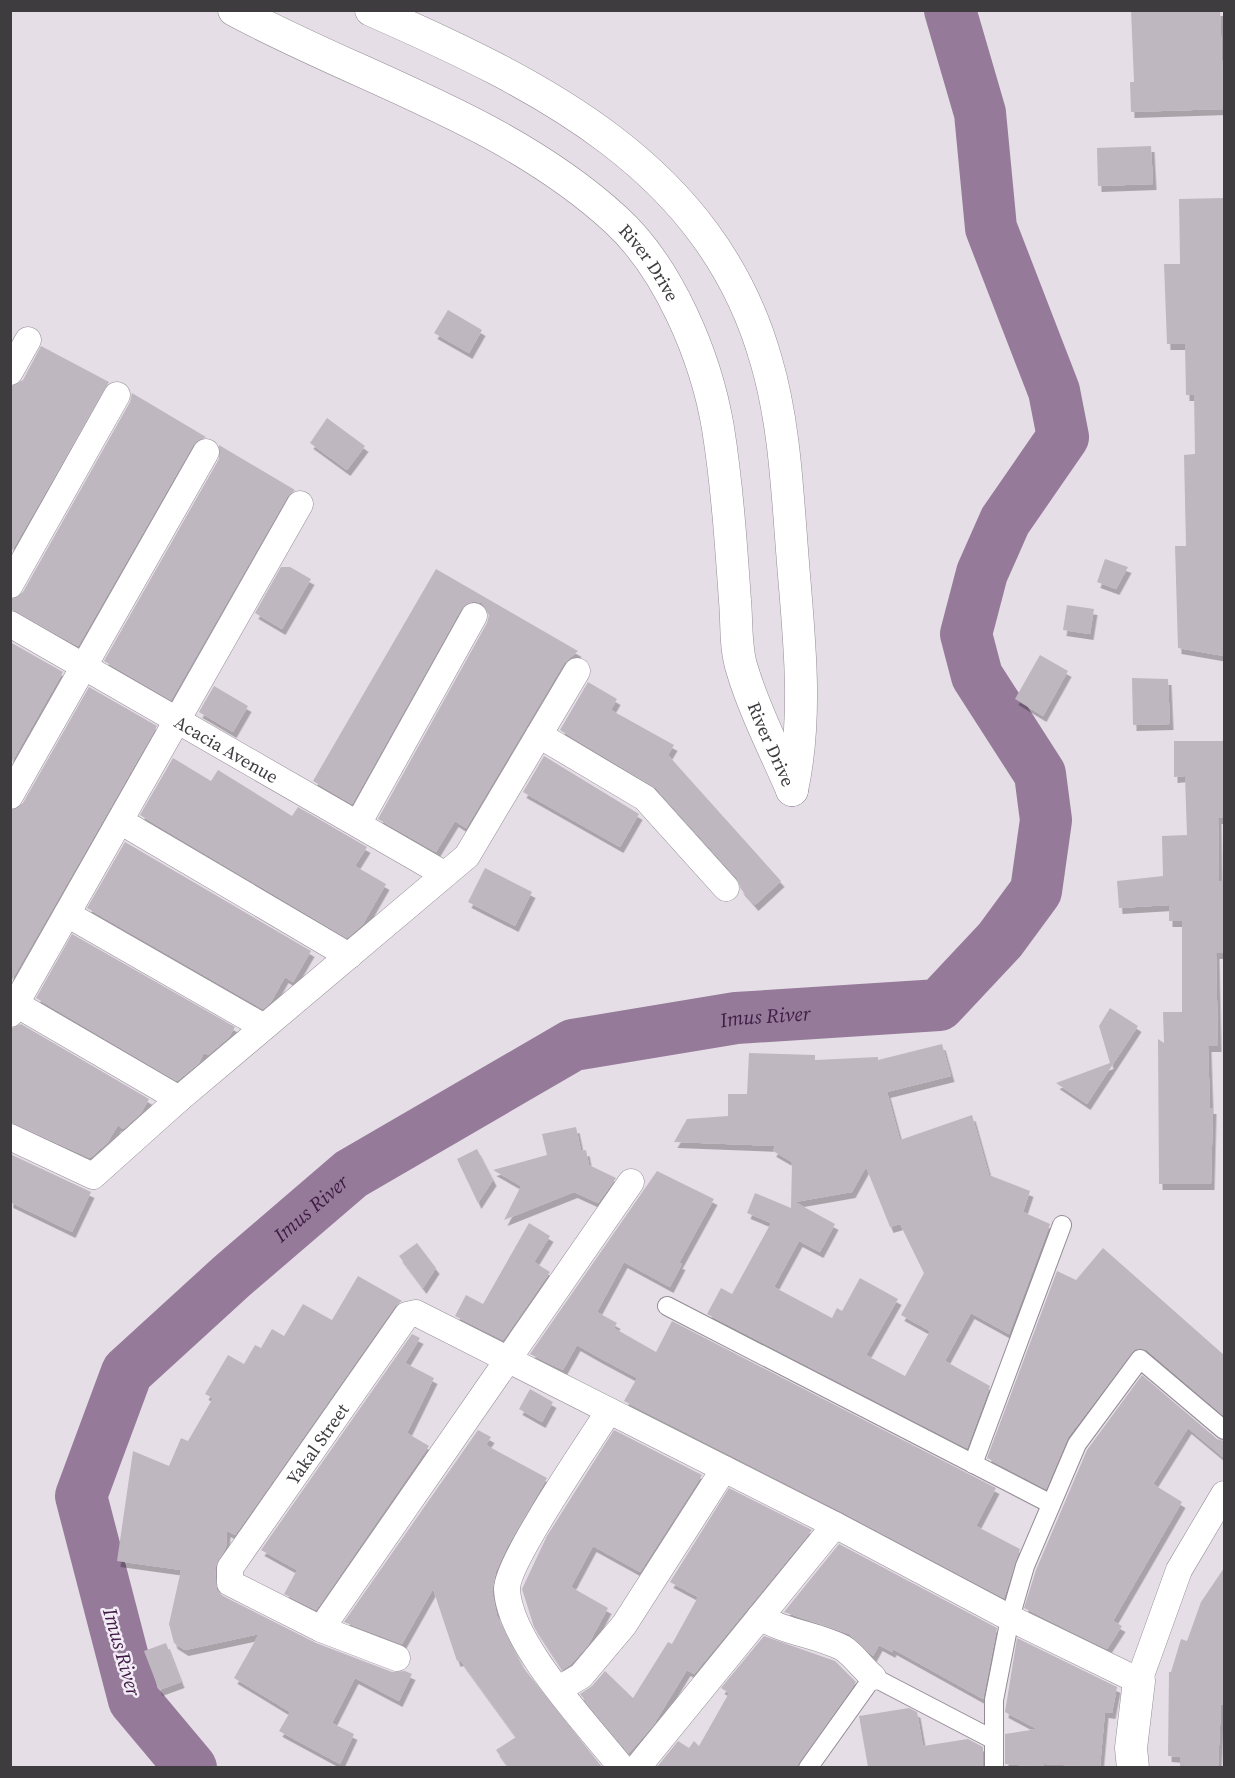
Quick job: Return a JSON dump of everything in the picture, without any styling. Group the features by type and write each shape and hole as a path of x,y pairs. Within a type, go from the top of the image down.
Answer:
{"street":[{"name":"River Drive","path":"234,10 490,134 579,189 617,220 647,256 688,329 702,363 714,406 724,467 741,667 792,790 799,758 802,693 785,462 766,359 749,312 727,270 695,221 657,177 613,140 512,76 463,50 372,10"},
{"path":"10,372 28,340"},
{"path":"10,585 117,395"},
{"path":"10,796 206,452"},
{"path":"179,1099 13,1009 300,504"},
{"path":"358,824 474,616"},
{"name":"Acacia Avenue","path":"10,624 444,874"},
{"path":"10,1137 93,1176 179,1099 467,856 577,671"},
{"path":"539,735 645,798 726,888"},
{"path":"120,821 349,956"},
{"path":"67,914 264,1027"},
{"path":"397,1658 321,1629 631,1182"},
{"path":"973,1464 1062,1225"},
{"path":"667,1306 1052,1504"},
{"name":"Yakal Street","path":"321,1629 230,1583 230,1568 407,1315 416,1313 507,1359"},
{"path":"507,1359 835,1525 1010,1618 1139,1681"},
{"path":"994,1767 994,1700 1010,1618 1025,1566 1077,1444 1140,1359 1224,1430"},
{"path":"609,1411 519,1554 507,1587 514,1617 539,1664 622,1767"},
{"path":"559,1689 581,1676 624,1625 724,1469"},
{"path":"1133,1767 1131,1748 1139,1681 1179,1570 1224,1494"},
{"path":"637,1767 835,1525"},
{"path":"760,1617 783,1629 816,1636 842,1648 873,1677 994,1740"},
{"path":"808,1767 873,1677"}],"building":[{"path":"1131,10 1220,10 1224,109 1131,112 1130,82 1134,82"},
{"path":"1151,146 1153,184 1098,186 1097,148"},
{"path":"1224,198 1224,656 1178,648 1175,546 1186,546 1184,455 1195,454 1194,395 1186,395 1185,344 1167,344 1164,264 1180,264 1179,199"},
{"path":"448,310 482,330 469,353 434,333"},
{"path":"41,346 109,382 10,554 10,387 23,380"},
{"path":"132,393 206,437 193,445 78,646 10,609 10,600 23,592 130,402"},
{"path":"327,418 365,446 347,470 310,443"},
{"path":"219,445 295,490 287,497 171,700 104,661 219,459"},
{"path":"1105,559 1128,567 1116,589 1097,582"},
{"path":"281,567 290,567 311,579 282,629 255,613"},
{"path":"436,569 578,651 564,663 466,828 455,821 436,852 378,819 487,623 489,615 482,603 473,601 461,609 352,804 313,781"},
{"path":"1067,605 1094,609 1090,634 1063,630"},
{"path":"10,642 63,672 10,765"},
{"path":"1040,655 1068,671 1043,716 1015,699"},
{"path":"1132,678 1168,679 1170,724 1133,725"},
{"path":"588,682 617,699 611,710 674,745 668,755 781,881 755,905 741,889 737,878 656,788 560,730"},
{"path":"214,686 248,706 233,732 199,712"},
{"path":"89,687 157,726 10,983 10,811 23,803"},
{"path":"1174,741 1224,741 1224,818 1218,818 1219,881 1224,881 1224,953 1216,953 1218,1046 1208,1046 1210,1108 1213,1108 1211,1184 1159,1184 1158,1039 1164,1043 1163,1012 1182,1012 1182,921 1169,921 1169,905 1119,908 1117,881 1163,876 1162,836 1187,835 1185,776 1174,777"},
{"path":"544,756 639,814 620,847 523,792"},
{"path":"173,758 211,781 218,770 292,816 298,807 367,847 355,866 386,884 363,924 347,938 140,815"},
{"path":"125,842 311,951 293,982 285,977 271,1002 263,1009 87,908"},
{"path":"485,868 532,892 515,926 468,902"},
{"path":"72,934 235,1027 229,1037 208,1055 204,1053 199,1063 177,1081 36,998"},
{"path":"1110,1008 1138,1026 1087,1104 1056,1083 1110,1063 1099,1026"},
{"path":"21,1024 149,1099 141,1113 123,1129 118,1125 108,1142 90,1158 10,1122 10,1029"},
{"path":"942,1044 951,1076 887,1092 900,1140 972,1115 989,1175 1030,1191 1023,1212 1050,1224 1009,1334 971,1313 945,1361 990,1386 967,1448 707,1314 721,1288 732,1294 771,1223 747,1213 755,1193 791,1208 792,1162 773,1151 775,1146 674,1142 687,1119 728,1116 728,1094 747,1094 749,1053 815,1055 815,1060 878,1057 878,1060","holes":["866,1167 890,1227 900,1224 924,1273 901,1315 930,1331 905,1376 866,1355 898,1299 860,1278 842,1311 837,1308 832,1318 774,1287 799,1241 820,1252 835,1224 795,1202 852,1192"]},
{"path":"576,1127 581,1151 586,1150 589,1165 616,1178 598,1203 574,1192 504,1220 521,1186 493,1170 547,1155 542,1134"},
{"path":"477,1149 493,1180 478,1203 457,1159"},
{"path":"10,1154 91,1192 72,1232 10,1202"},
{"path":"657,1171 714,1199 679,1263 682,1264 670,1287 624,1262 597,1312 617,1323 614,1328 656,1352 672,1321 996,1488 976,1526 1020,1549 1004,1598 624,1401 637,1378 577,1345 563,1370 530,1354"},
{"path":"529,1223 550,1236 534,1262 550,1272 503,1340 455,1316 466,1295 483,1304"},
{"path":"417,1243 436,1268 423,1288 399,1256"},
{"path":"1103,1248 1224,1355 1224,1416 1147,1350 1135,1349 1068,1437 1046,1489 987,1458 1057,1271 1076,1280"},
{"path":"358,1276 402,1301 395,1306 235,1535 227,1531 226,1547 215,1568 217,1590 223,1596 316,1643 392,1672 405,1671 412,1674 399,1701 355,1678 332,1723 354,1734 340,1764 279,1731 290,1712 234,1678 259,1634 185,1650 174,1643 169,1624 181,1570 117,1561 133,1451 169,1466 181,1438 188,1441 213,1398 205,1394 228,1355 244,1364 255,1345 261,1348 272,1329 284,1336 303,1304 332,1320"},
{"path":"412,1334 420,1338 405,1363 434,1378 407,1433 429,1446 316,1610 284,1594 297,1570 261,1550"},
{"path":"1142,1375 1217,1439 1224,1441 1224,1458 1188,1428 1153,1484 1182,1502 1113,1621 1122,1626 1107,1649 1024,1608 1036,1570 1087,1450"},
{"path":"530,1389 553,1402 542,1422 519,1409"},
{"path":"478,1430 491,1437 486,1445 547,1478 507,1547 496,1571 492,1592 497,1616 522,1666 602,1767 508,1767 496,1750 516,1737 460,1660 457,1661 433,1589 402,1644 344,1622"},
{"path":"614,1430 702,1475 640,1572 593,1546 571,1587 608,1608 588,1645 571,1664 562,1670 534,1627 522,1589 547,1536"},
{"path":"729,1488 812,1530 694,1674 687,1670 654,1724 629,1753 580,1694 592,1686 605,1671 633,1698 668,1642 672,1644 698,1597 670,1582"},
{"path":"839,1544 997,1628 983,1699 893,1649 892,1652 879,1645 873,1656 849,1634 784,1612"},
{"path":"1224,1568 1224,1705 1221,1705 1218,1767 1180,1767 1180,1757 1168,1756 1169,1672 1171,1672 1181,1639 1187,1641 1201,1602"},
{"path":"764,1636 835,1661 856,1682 797,1767 657,1767 678,1741 689,1748 694,1741 699,1746 729,1693 721,1688"},
{"path":"1017,1638 1117,1687 1112,1713 1105,1712 1100,1767 1005,1764 1005,1734 1037,1729 1005,1712"},
{"path":"166,1643 181,1682 159,1690 144,1651"},
{"path":"909,1708 917,1712 923,1746 968,1739 983,1747 983,1767 868,1767 859,1716"}],"waterway":[{"name":"Imus River","path":"191,1768 134,1700 81,1496 127,1372 231,1277 351,1174 573,1045 736,1018 939,1005 1000,940 1036,891 1046,820 1040,774 977,676 966,634 982,573 1005,521 1063,437 1054,391 991,228 980,113 950,10"}]}
